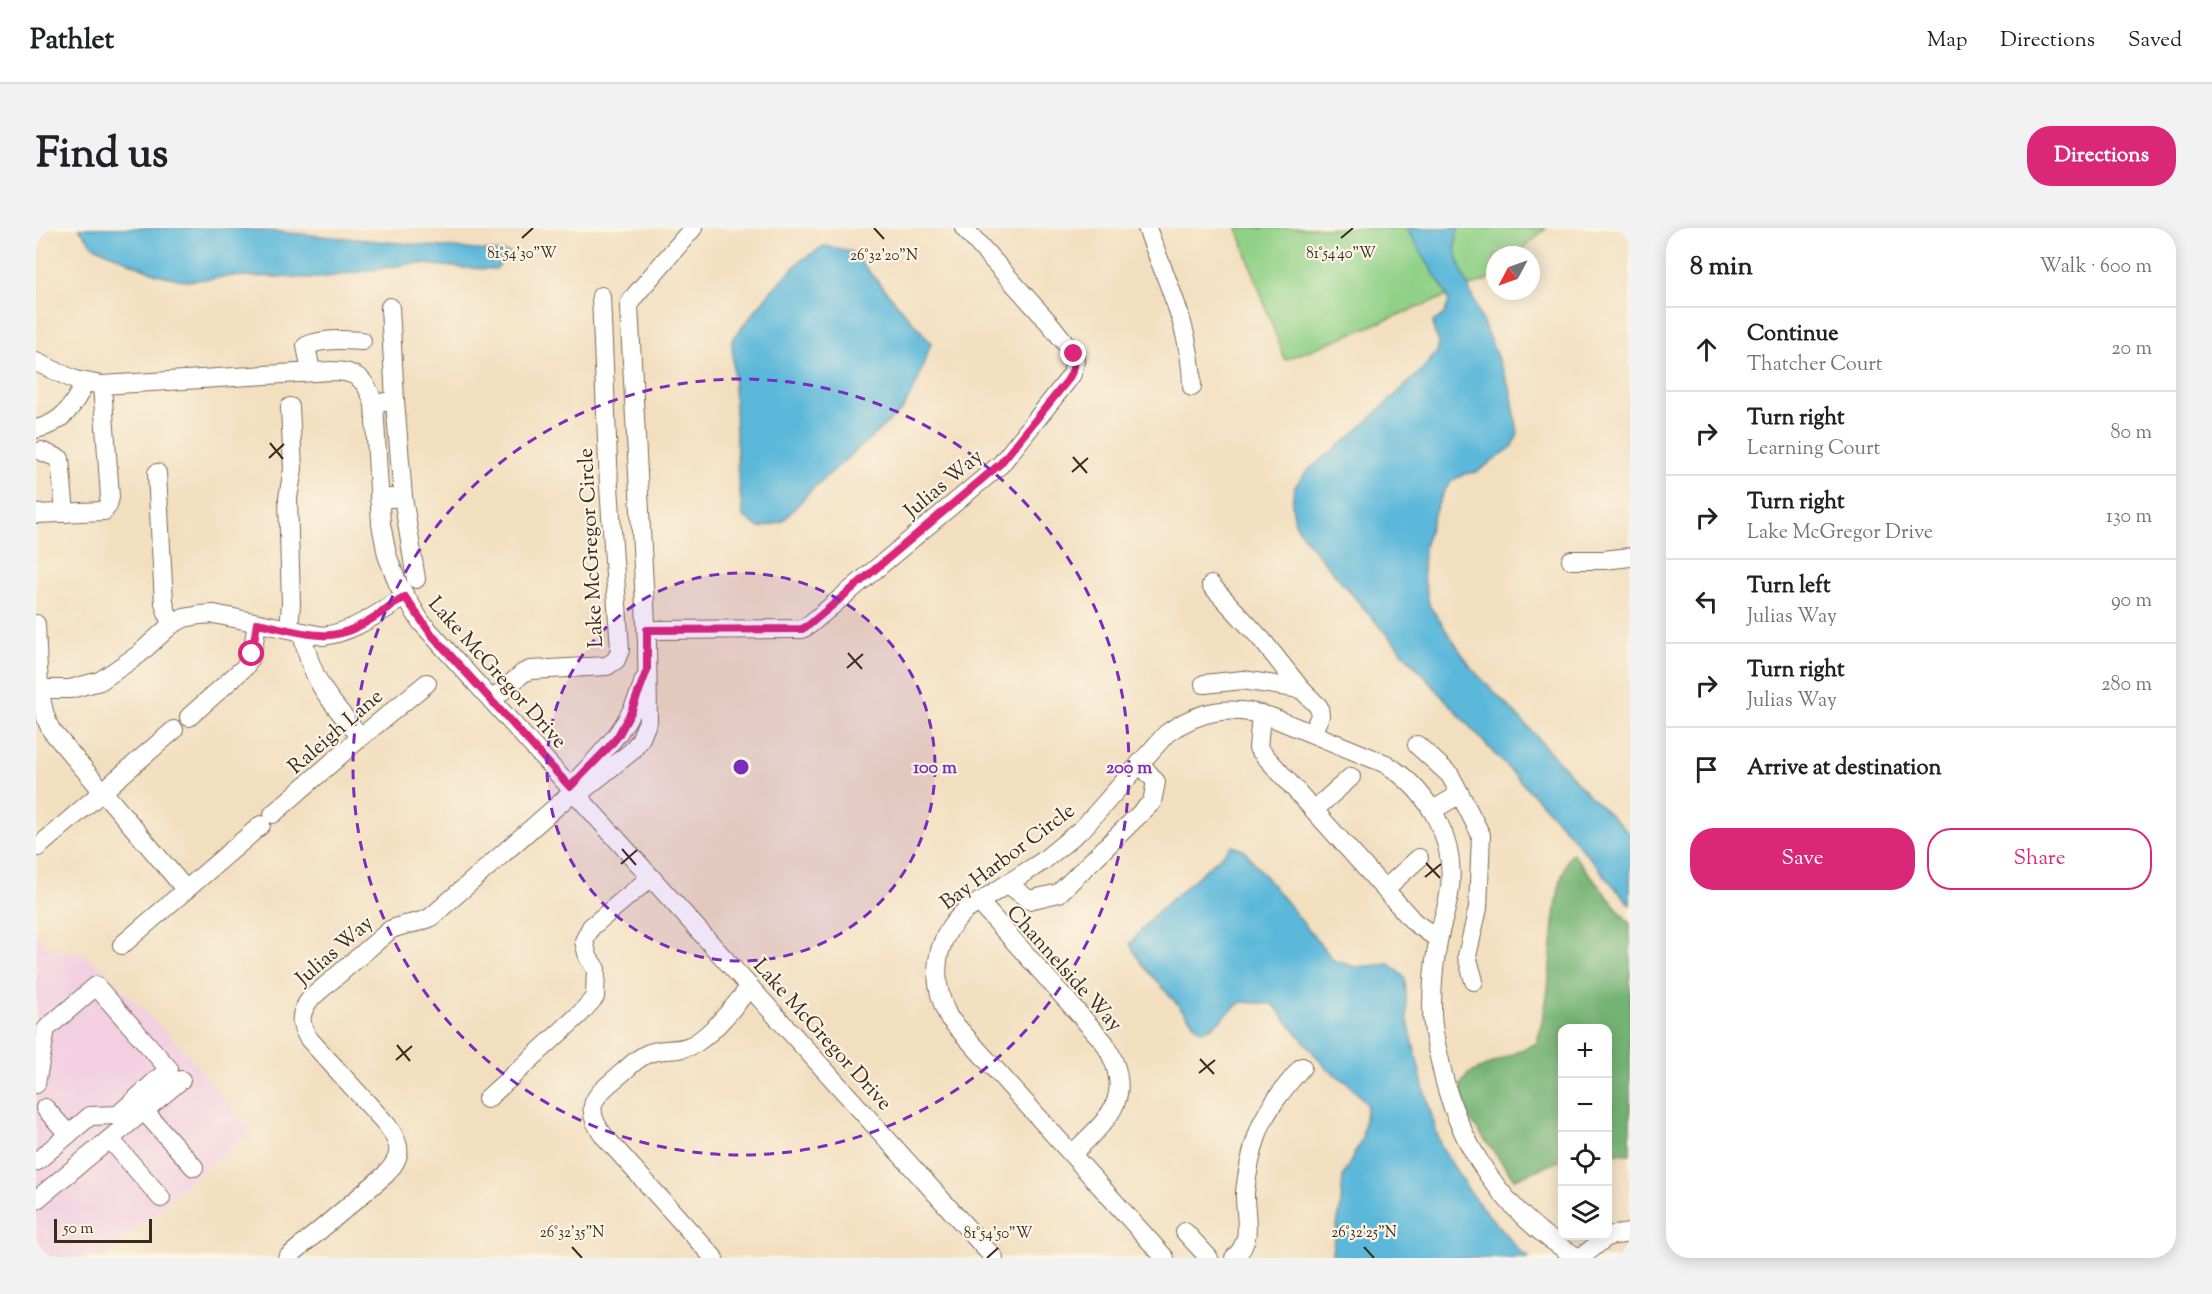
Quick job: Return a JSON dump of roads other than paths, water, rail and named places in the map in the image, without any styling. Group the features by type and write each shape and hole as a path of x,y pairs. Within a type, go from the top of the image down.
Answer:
{"street":[{"name":"Julias Way","path":"287,1258 385,1175 398,1158 399,1148 396,1137 387,1125 302,1029 300,1020 302,1009 310,999 390,930 399,925 422,922 431,917 574,791 621,762 640,740 648,721 647,630 629,306 693,228"},
{"name":"Julias Way","path":"647,630 802,629 809,625 1000,464 1067,381 1072,374 1074,354 964,228"},
{"path":"1147,228 1187,339 1192,369 1192,387"},
{"name":"Lake McGregor Circle","path":"492,700 523,673 530,670 544,667 607,666 616,660 620,650 601,296"},
{"path":"390,307 403,498 416,579"},
{"path":"311,372 306,346 336,340 362,341"},
{"path":"36,362 58,374 93,384"},
{"name":"Lake McGregor Drive","path":"93,384 345,371 359,377 369,388 374,404 381,524 387,555 391,569 405,597 431,634 994,1258"},
{"path":"65,513 60,459 39,453 37,429 52,425 64,417 93,384"},
{"path":"36,514 104,511 108,505 110,497 93,384"},
{"path":"374,404 395,401"},
{"path":"290,407 293,469 288,498 291,603 295,631 321,689 361,737"},
{"path":"157,474 164,603 171,625"},
{"path":"380,499 403,498"},
{"path":"1571,560 1604,560 1630,556"},
{"path":"1211,585 1319,707 1320,716 1312,733"},
{"path":"38,689 70,689 100,681 138,655 171,625 184,618 214,614 323,636 352,629 405,597"},
{"path":"189,717 245,668 252,654 257,623"},
{"path":"36,624 38,689 45,718 51,730 186,890"},
{"path":"1204,684 1243,680 1301,689"},
{"name":"Raleigh Lane","path":"122,945 361,737 427,683"},
{"name":"Bay Harbor Circle","path":"1165,1258 949,1018 938,989 936,972 938,955 943,940 955,920 1043,861 1084,827 1166,734 1179,724 1216,711 1233,709 1261,714 1386,764 1409,780 1433,810 1442,828 1448,849 1450,873 1449,895 1438,939 1433,984 1434,1024 1443,1078 1465,1137 1488,1176 1517,1212 1547,1238 1580,1258"},
{"path":"1261,714 1258,748 1414,922 1438,939"},
{"path":"38,847 174,730"},
{"path":"1417,745 1450,775 1481,835 1478,908 1467,956 1474,981"},
{"path":"1008,884 1029,900 1059,893 1152,802 1156,782 1140,763"},
{"path":"1314,810 1351,777"},
{"path":"1433,810 1460,794"},
{"path":"1385,889 1419,858"},
{"path":"487,1099 596,997 596,969 588,957 584,941 591,927 651,877"},
{"name":"Channelside Way","path":"979,902 1104,1042 1115,1060 1120,1079 1117,1098 1108,1119 1072,1154"},
{"path":"36,1084 46,1029 96,986 169,1069 118,1115 90,1116 36,1162"},
{"path":"714,1258 604,1136 593,1119 592,1105 599,1093 646,1054 677,1050 698,1042 750,987"},
{"path":"1234,1258 1246,1243 1248,1230 1245,1192 1259,1130 1302,1067"},
{"path":"36,1200 182,1080"},
{"path":"39,1106 68,1134"},
{"path":"144,1111 194,1167"},
{"path":"110,1139 161,1198"},
{"path":"1185,1232 1209,1258"},
{"path":"1580,1258 1608,1236 1630,1233"}],"water":[{"path":"79,228 235,228 510,253 496,269 416,263 320,278 232,276 187,281 157,274 93,246"},
{"path":"1406,228 1458,228 1455,249 1462,272 1511,391 1518,434 1513,446 1477,472 1464,474 1453,480 1444,491 1424,547 1423,573 1429,605 1472,669 1586,792 1630,834 1630,905 1560,823 1374,620 1305,539 1295,523 1292,504 1294,488 1307,471 1351,436 1420,372 1437,352 1439,342 1433,322 1444,314 1449,302 1445,291"},
{"path":"824,246 851,251 931,343 918,380 903,409 810,491 782,522 760,528 743,516 738,477 732,340 772,290 800,261"},
{"path":"1232,846 1244,850 1333,960 1356,967 1390,964 1405,978 1407,1017 1424,1090 1441,1147 1473,1197 1520,1251 1530,1258 1334,1258 1332,1252 1341,1205 1343,1176 1362,1139 1367,1104 1349,1084 1326,1068 1273,1004 1241,1002 1212,1027 1201,1031 1142,964 1130,944 1153,916"}]}
